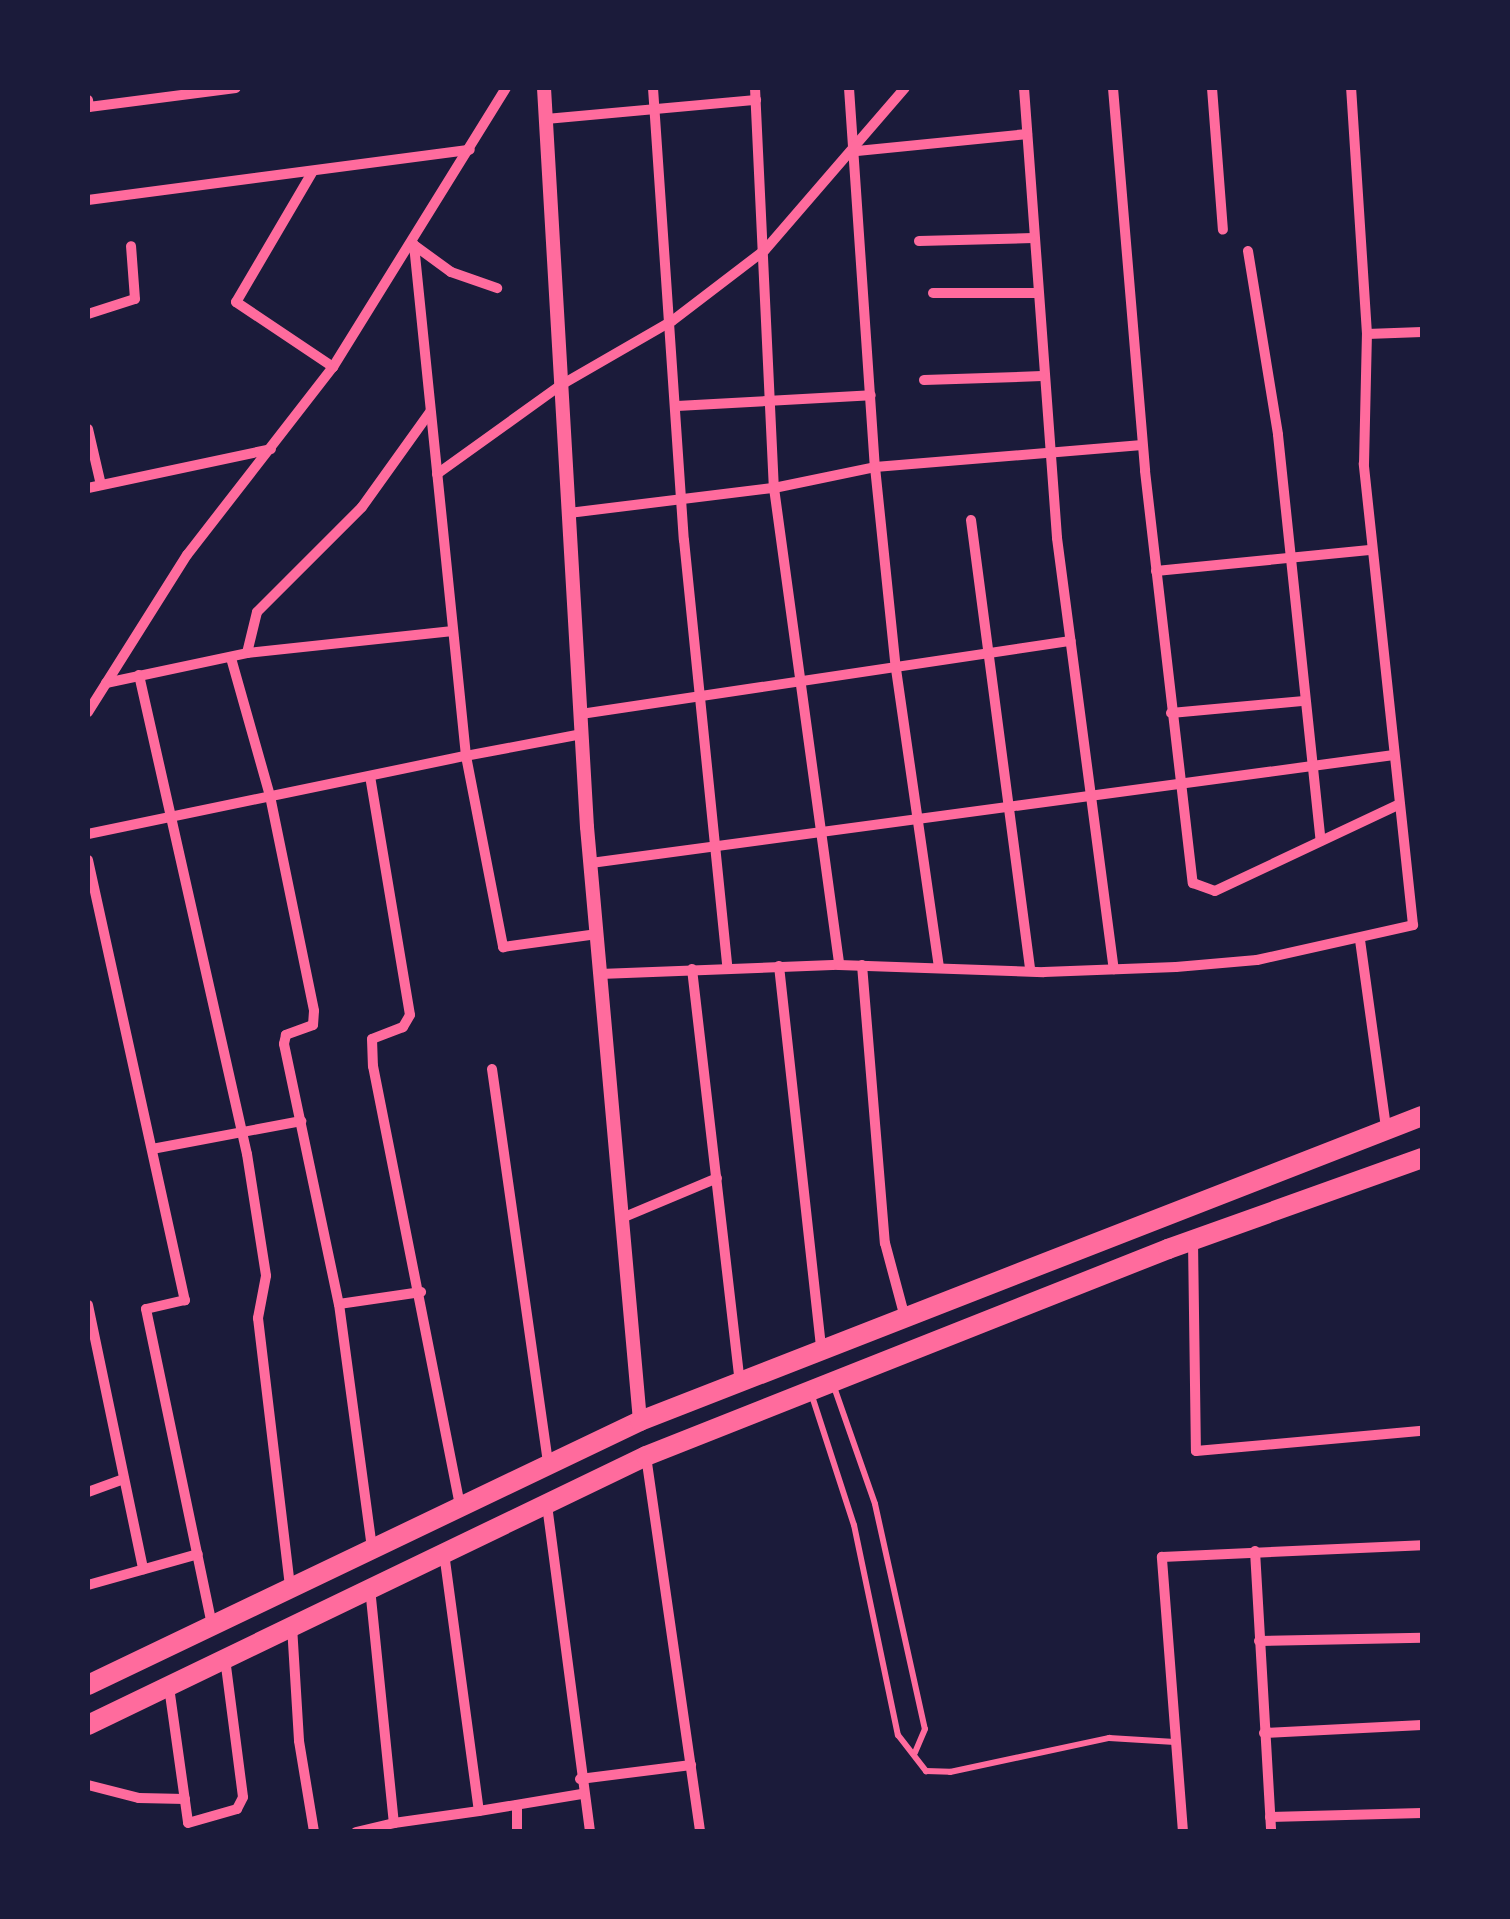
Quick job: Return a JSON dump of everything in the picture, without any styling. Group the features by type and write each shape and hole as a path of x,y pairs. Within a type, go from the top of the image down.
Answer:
{"highway":[{"path":"88,1685 640,1420 904,1314 1422,1116"},
{"path":"88,1725 646,1456 1193,1240 1422,1158"}],"street":[{"path":"88,100 89,107 188,91 236,88"},
{"path":"88,712 188,555 333,366 414,245 506,88"},
{"path":"544,88 590,863 640,1420"},
{"path":"653,88 698,696 718,844 727,967"},
{"path":"849,88 857,151 875,466 914,816 939,967"},
{"path":"437,474 562,385 672,320 765,250 857,151 906,88"},
{"path":"1024,88 1050,456 1070,641 1114,969"},
{"path":"1113,88 1142,445 1193,883 1200,890 1226,886 1400,804"},
{"path":"1212,88 1223,230"},
{"path":"600,974 839,964 1030,971 1114,969 1256,960 1360,940 1412,924 1364,464 1368,334 1351,88"},
{"path":"546,119 655,114 755,94 774,488 796,683 839,964"},
{"path":"857,151 1027,134"},
{"path":"88,200 470,150"},
{"path":"314,170 236,302 333,366"},
{"path":"918,241 1033,238"},
{"path":"414,245 452,272 497,288"},
{"path":"414,245 466,756 503,947 596,934"},
{"path":"88,314 135,298 131,246"},
{"path":"1248,251 1290,559 1310,766 1322,841"},
{"path":"933,293 1036,293"},
{"path":"1368,334 1422,332"},
{"path":"924,380 1042,376"},
{"path":"677,406 870,395"},
{"path":"247,653 257,612 362,508 430,412"},
{"path":"88,429 101,485"},
{"path":"569,513 774,488 875,466 1050,456 1142,445"},
{"path":"88,488 271,449"},
{"path":"971,520 1030,971"},
{"path":"1156,571 1372,550"},
{"path":"106,683 247,653 453,630"},
{"path":"581,714 1070,641"},
{"path":"231,658 270,796 315,1021 284,1038 339,1304 372,1549"},
{"path":"139,676 174,816 242,1134 263,1254 258,1318 290,1588"},
{"path":"1171,713 1304,700"},
{"path":"88,834 582,734"},
{"path":"590,863 817,828 1394,755"},
{"path":"370,776 410,1015 403,1027 376,1035 371,1046 422,1292 460,1507"},
{"path":"88,860 186,1300 146,1309 212,1625"},
{"path":"1360,940 1386,1128"},
{"path":"862,964 885,1242 904,1314"},
{"path":"779,966 821,1348"},
{"path":"692,969 740,1381"},
{"path":"492,1069 548,1465"},
{"path":"152,1149 301,1121"},
{"path":"622,1218 717,1178"},
{"path":"1193,1240 1196,1451 1422,1431"},
{"path":"339,1304 422,1292"},
{"path":"88,1305 92,1353 143,1569"},
{"path":"646,1456 700,1832"},
{"path":"88,1492 124,1479"},
{"path":"547,1504 580,1779 590,1832"},
{"path":"1183,1832 1162,1557 1422,1545"},
{"path":"444,1552 479,1812"},
{"path":"1255,1552 1271,1832"},
{"path":"88,1585 198,1554"},
{"path":"370,1588 394,1822"},
{"path":"292,1625 299,1741 314,1832"},
{"path":"1259,1642 1422,1638"},
{"path":"168,1684 188,1824 237,1809 243,1797 225,1656"},
{"path":"1264,1734 1422,1725"},
{"path":"580,1779 691,1765"},
{"path":"88,1785 185,1799"},
{"path":"356,1832 394,1822 582,1794"},
{"path":"516,1805 517,1832"},
{"path":"1270,1816 1422,1813"},
{"path":"428,1818 431,1832"}],"lane":[{"path":"833,1382 865,1470 892,1579 925,1729 915,1753"},
{"path":"810,1391 854,1525 898,1735 935,1773 1108,1738 1175,1742"}]}
